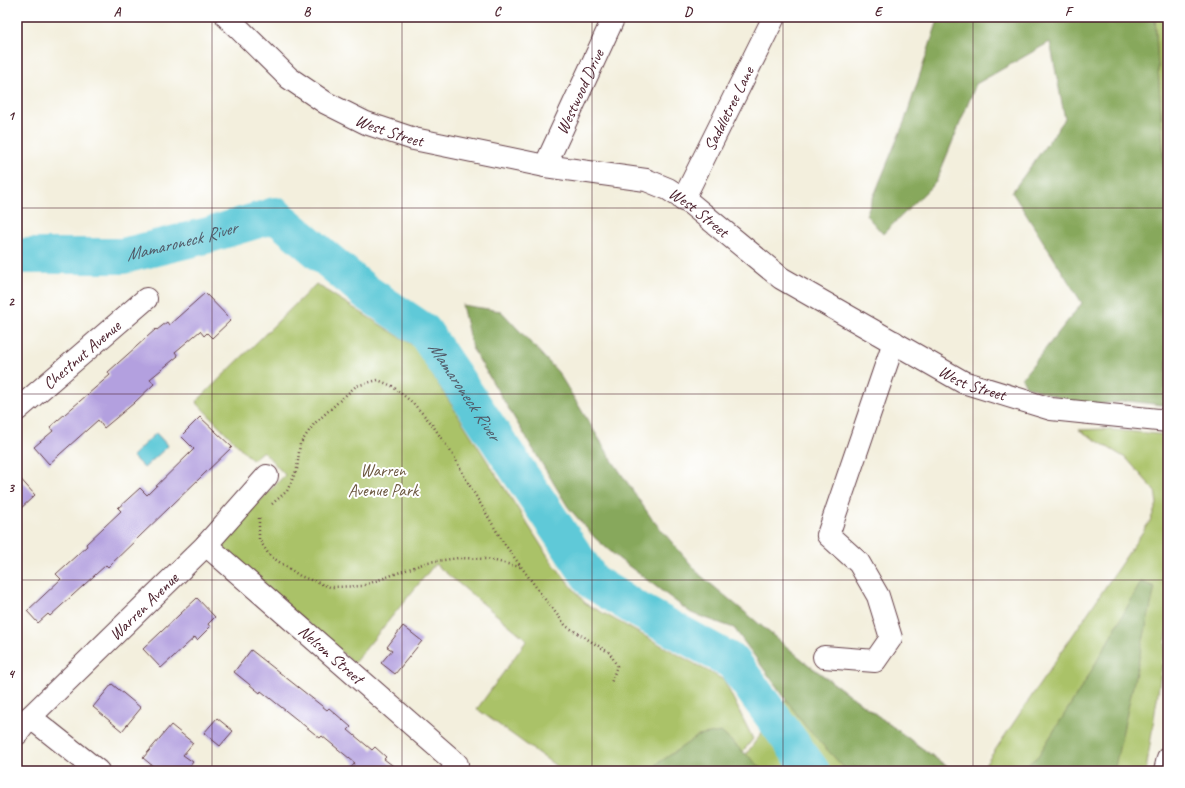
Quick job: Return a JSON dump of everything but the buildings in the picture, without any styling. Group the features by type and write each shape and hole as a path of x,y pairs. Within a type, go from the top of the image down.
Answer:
{"main road":[{"name":"West Street","path":"227,17 289,78 326,103 366,123 414,139 545,166 646,180 668,189 691,204 781,278 963,382 1051,409 1164,420"},
{"name":"Westwood Drive","path":"545,166 614,17"},
{"name":"Saddletree Lane","path":"683,200 774,17"},
{"name":"Chestnut Avenue","path":"17,410 146,298"},
{"path":"824,657 875,661 891,638 878,596 859,563 828,535 894,342"},
{"name":"Warren Avenue","path":"17,734 30,717 206,545 267,476"},
{"name":"Nelson Street","path":"206,545 454,768"},
{"path":"30,717 98,771"},
{"path":"1165,771 1168,758"}],"path":[{"path":"268,509 287,491 297,469 300,444 314,424 356,386 378,380 392,386 413,403 431,423 453,455 467,481 520,567 566,626 610,653 617,666 611,683"},
{"path":"263,514 259,518 259,539 269,555 300,576 330,587 362,586 428,562 459,558 487,559 520,567"}],"green space":[{"path":"939,17 1155,17 1168,231 1168,354 1162,405 1128,401 1084,406 1026,386 1022,378 1082,303 1012,192 1065,119 1050,42 976,84 936,182 883,234 866,215 905,120"},
{"path":"1155,17 1168,17 1168,231"},
{"name":"Warren Avenue Park","path":"316,284 414,346 551,561 585,603 724,680 753,739 727,771 563,771 477,709 527,640 435,564 354,663 217,545 285,475 263,451 252,460 196,402"},
{"path":"462,305 501,311 558,372 612,460 652,519 700,575 810,666 953,771 847,771 806,727 734,628 691,613 618,558 595,538 568,507 472,348"},
{"path":"1168,354 1168,406 1162,405"},
{"path":"1102,429 1168,435 1168,627 1146,771 981,771 1150,521 1157,504 1155,491 1127,459 1079,430"},
{"path":"1141,582 1155,587 1114,771 1020,771 1038,756 1088,677"},
{"path":"810,666 953,771 734,771"},
{"path":"721,732 765,771 656,771 657,764 698,736"}],"water":[{"path":"156,433 168,446 144,468 132,456"}],"waterway":[{"name":"Mamaroneck River","path":"17,256 123,256 209,235 275,215 366,292 424,331 593,582 633,607 733,662 812,771"}]}
